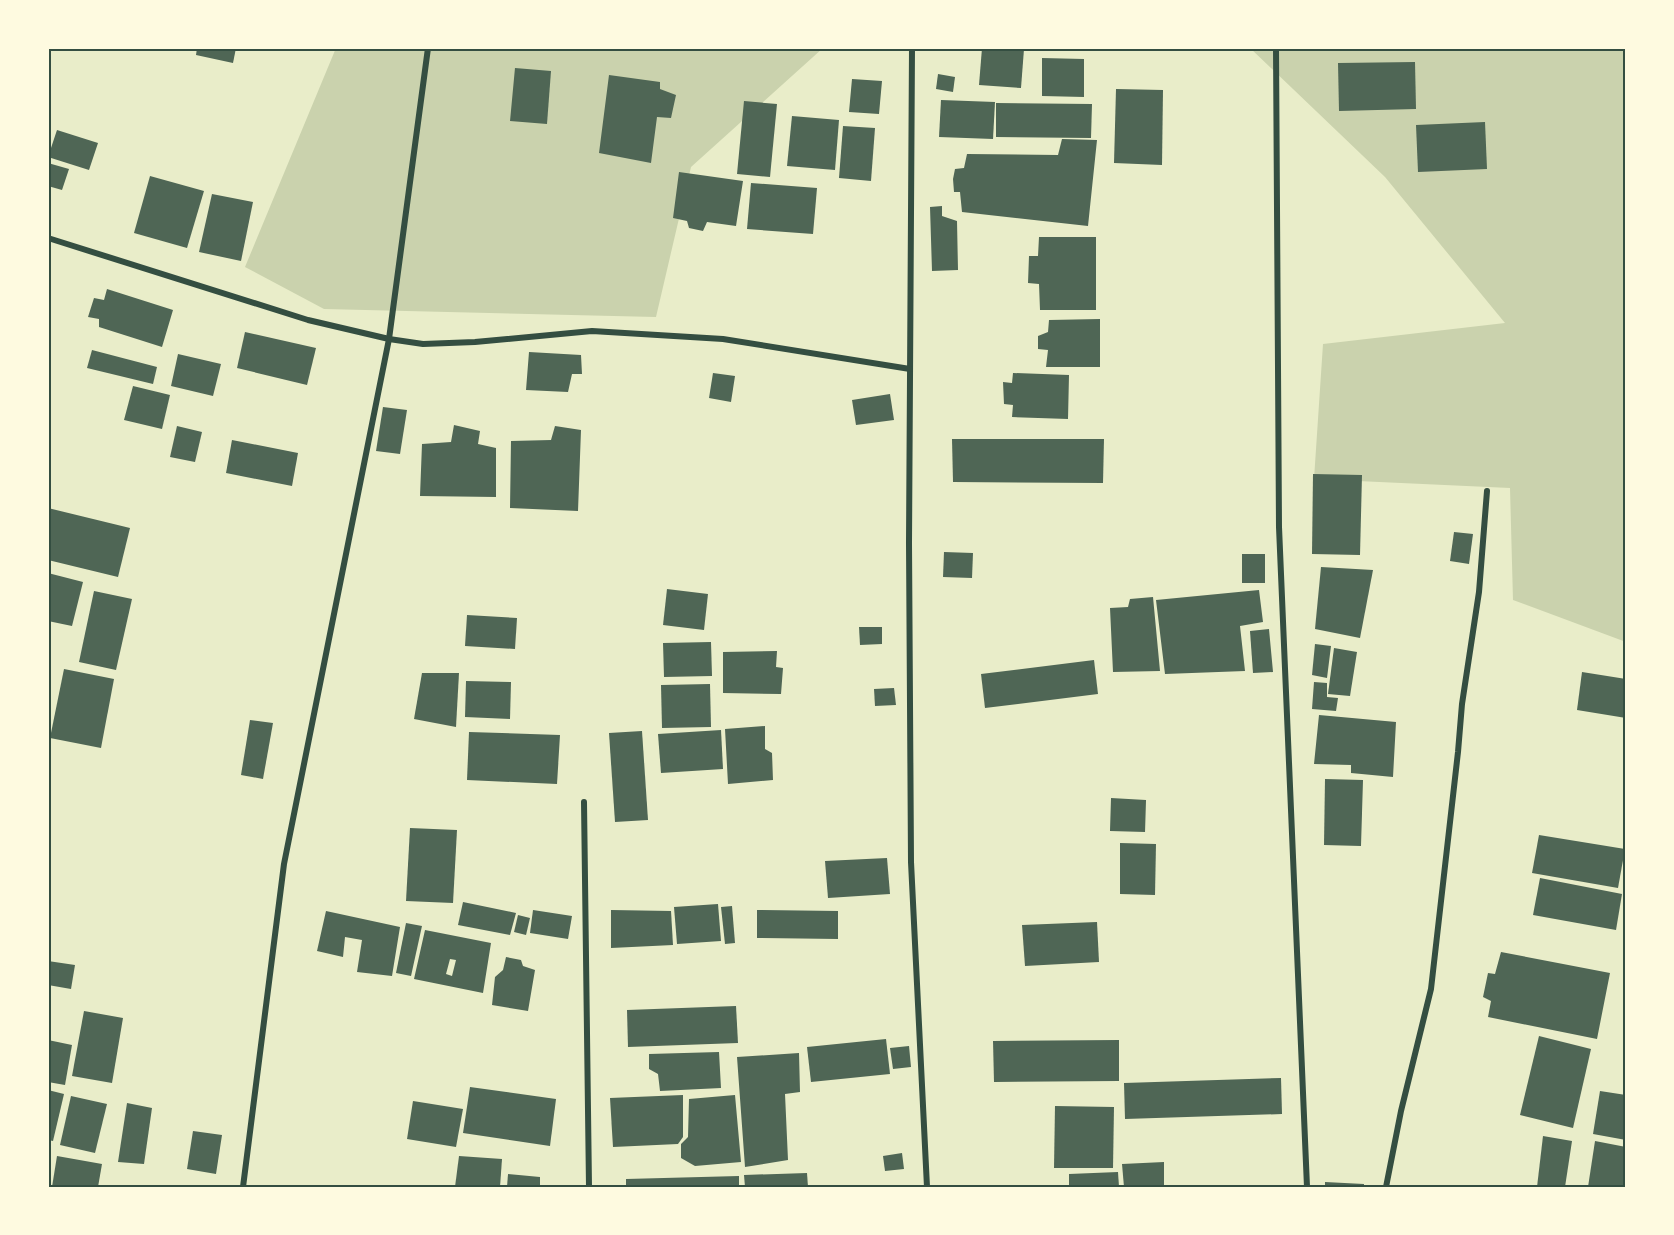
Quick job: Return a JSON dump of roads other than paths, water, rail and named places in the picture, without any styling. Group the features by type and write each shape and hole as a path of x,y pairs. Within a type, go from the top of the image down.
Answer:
{"street":[{"path":"243,1187 284,864 389,339 428,48"},
{"path":"912,48 911,862 927,1187"},
{"path":"1276,48 1279,527 1307,1187"},
{"path":"48,238 308,320 389,339 423,344 475,342 592,331 723,339 910,369"},
{"path":"1386,1187 1401,1111 1431,988 1462,704 1479,592 1487,491"},
{"path":"584,802 589,1187"}]}
